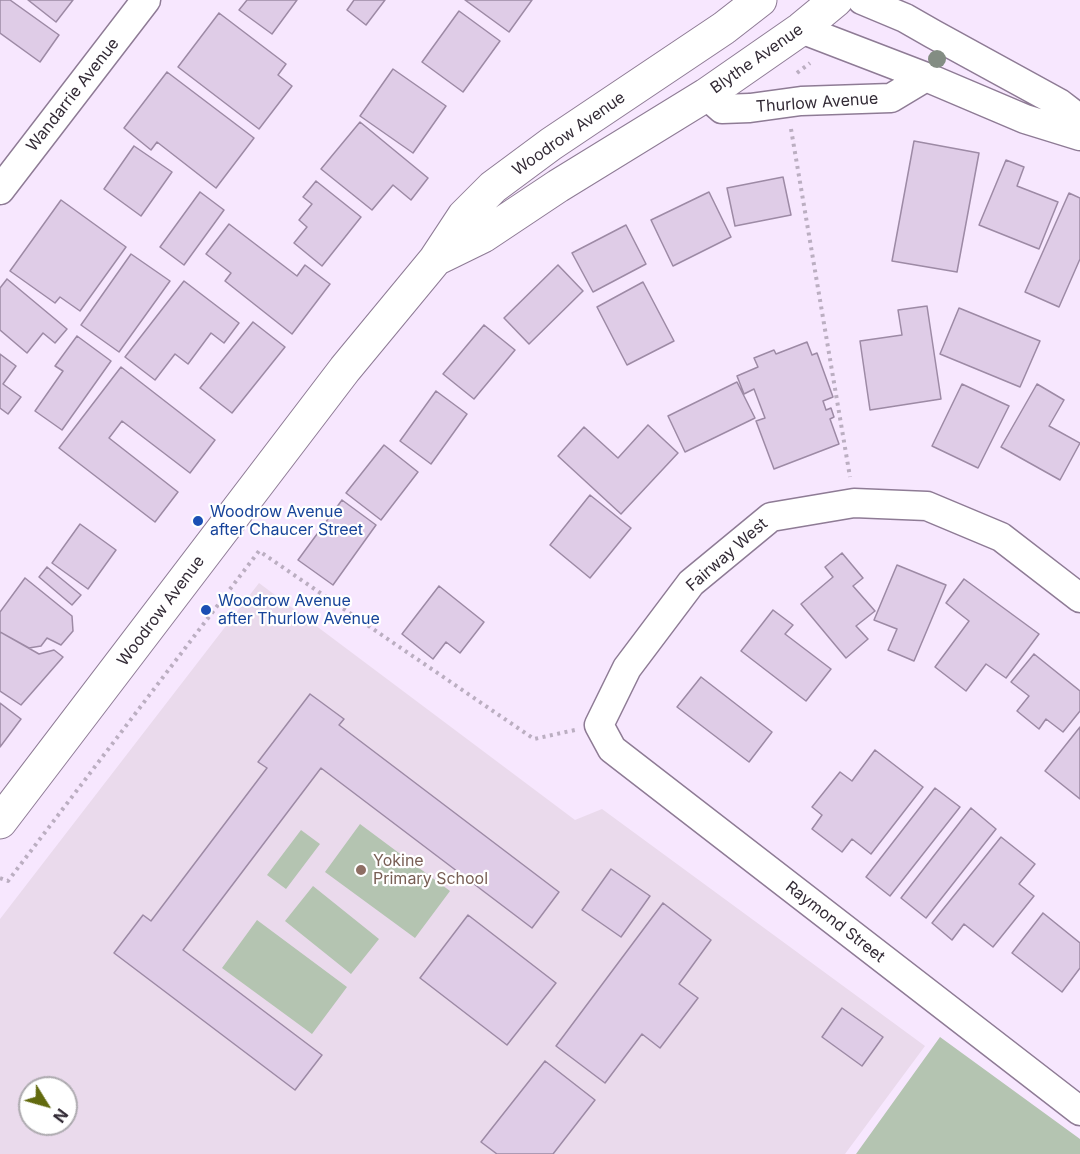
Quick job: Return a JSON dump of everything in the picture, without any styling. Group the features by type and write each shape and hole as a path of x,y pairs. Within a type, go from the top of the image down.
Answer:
{"main road":[{"path":"728,14 760,0"},
{"name":"Blythe Avenue","path":"706,95 801,28 836,0"},
{"name":"Woodrow Avenue","path":"0,822 345,369 435,260 464,216 493,188 728,14"},
{"name":"Woodrow Avenue","path":"435,260 483,236 558,186 706,95"}],"street":[{"name":"Wandarrie Avenue","path":"0,190 146,0"},
{"path":"862,0 905,18 1059,103 1080,119"},
{"path":"908,0 933,34"},
{"path":"801,28 926,76 1025,118 1080,136"},
{"name":"Thurlow Avenue","path":"706,95 723,109 801,101 891,98 926,76"},
{"name":"Fairway West","path":"599,724 627,669 691,583 771,517 854,503 927,506 1001,537 1080,598"},
{"name":"Raymond Street","path":"599,724 612,749 1080,1111"}],"path":[{"path":"794,80 795,74 813,61"},
{"path":"789,120 854,503"},
{"path":"0,878 8,881 259,551 534,739 599,724"}],"shaded area":[{"name":"Yokine Primary School","path":"259,583 575,820 602,809 925,1046 845,1154 0,1154 0,919"}],"green space":[{"path":"360,824 450,891 415,938 325,872"},
{"path":"301,830 320,844 286,889 267,875"},
{"path":"313,886 379,939 351,974 285,921"},
{"path":"257,920 347,987 312,1034 222,968"},
{"path":"940,1037 1080,1139 1080,1154 856,1154"}],"building":[{"path":"0,0 10,0 59,35 40,62 0,33"},
{"path":"28,0 73,0 56,22"},
{"path":"247,0 297,0 272,34 239,10"},
{"path":"354,0 385,0 366,25 347,10"},
{"path":"465,0 532,0 509,32"},
{"path":"459,11 500,41 463,92 422,62"},
{"path":"219,13 286,64 278,75 292,86 259,129 178,67"},
{"path":"393,69 446,106 413,153 360,116"},
{"path":"167,72 254,138 216,188 157,142 151,150 124,128"},
{"path":"360,122 428,178 411,200 393,185 372,210 321,169"},
{"path":"914,141 979,153 957,272 892,261"},
{"path":"134,146 172,172 141,216 104,189"},
{"path":"1006,160 1024,167 1017,186 1058,202 1039,249 979,225"},
{"path":"783,177 791,215 735,226 727,188"},
{"path":"316,181 361,217 322,266 294,243 307,227 299,220 312,204 303,197"},
{"path":"200,192 224,210 184,265 160,247"},
{"path":"709,192 731,237 673,266 651,220"},
{"path":"1069,193 1080,198 1080,259 1059,307 1025,292"},
{"path":"61,200 126,247 80,311 60,297 55,303 10,271"},
{"path":"229,224 297,276 305,265 330,284 292,334 225,281 231,273 206,254"},
{"path":"626,225 646,264 593,292 572,253"},
{"path":"131,254 170,281 119,352 81,325"},
{"path":"558,265 583,291 529,344 504,318"},
{"path":"7,279 67,329 55,343 43,333 27,353 0,330 0,288"},
{"path":"184,281 239,323 224,343 211,333 188,364 175,354 155,380 125,357"},
{"path":"643,282 674,341 627,365 597,307"},
{"path":"927,306 941,399 870,410 860,341 902,335 898,310"},
{"path":"959,308 1040,341 1020,387 940,354"},
{"path":"253,322 285,347 232,413 200,388"},
{"path":"484,325 515,350 474,399 443,374"},
{"path":"77,336 111,361 62,430 35,411 63,371 55,366"},
{"path":"807,342 812,355 817,353 833,397 823,401 826,410 831,408 834,417 830,419 839,444 774,469 756,421 765,418 754,389 744,394 737,376 758,367 754,358 774,350 776,354"},
{"path":"0,354 16,366 3,384 21,397 8,414 0,408"},
{"path":"121,367 215,440 190,473 122,421 109,438 178,492 155,522 59,448"},
{"path":"737,382 755,418 685,452 668,416"},
{"path":"962,384 1009,406 978,468 932,446"},
{"path":"1037,384 1064,400 1049,426 1080,443 1060,480 1001,447"},
{"path":"436,391 467,414 431,464 400,441"},
{"path":"648,425 678,453 621,514 558,456 584,427 618,458"},
{"path":"384,445 418,472 381,520 346,493"},
{"path":"590,495 631,528 590,578 550,545"},
{"path":"342,500 376,525 333,585 298,560"},
{"path":"80,524 116,550 88,589 52,563"},
{"path":"842,553 863,578 853,586 875,611 856,626 868,639 846,658 801,604 833,577 825,567"},
{"path":"897,565 946,585 914,661 888,650 897,629 874,620"},
{"path":"47,567 81,595 72,605 39,577"},
{"path":"25,578 72,616 73,631 61,645 47,638 41,646 29,648 0,632 0,612"},
{"path":"964,579 1039,634 1006,678 986,664 966,691 935,667 969,621 946,603"},
{"path":"439,586 484,622 460,653 446,642 433,659 402,634"},
{"path":"773,610 793,625 785,634 831,669 806,701 741,651"},
{"path":"0,632 39,654 54,650 63,657 21,705 0,691"},
{"path":"1034,654 1080,691 1080,711 1063,732 1046,719 1039,729 1017,711 1029,696 1011,682"},
{"path":"701,677 772,732 749,762 677,707"},
{"path":"310,694 344,719 339,725 559,892 532,928 321,768 183,950 322,1055 295,1090 114,953 143,915 151,921 267,768 258,762"},
{"path":"0,703 21,719 0,747"},
{"path":"1080,727 1080,799 1045,771"},
{"path":"875,750 923,787 871,854 852,839 842,852 812,829 822,815 812,807 840,772 852,781"},
{"path":"935,788 960,807 890,896 866,877"},
{"path":"971,808 996,829 926,918 901,898"},
{"path":"1001,837 1035,864 1019,884 1034,896 993,947 964,924 952,940 932,923"},
{"path":"611,869 650,896 621,937 582,910"},
{"path":"663,903 711,940 679,984 698,998 660,1048 642,1034 605,1083 556,1046"},
{"path":"1043,913 1080,943 1080,968 1062,992 1012,953"},
{"path":"468,915 556,983 507,1045 420,978"},
{"path":"842,1008 883,1037 862,1066 822,1037"},
{"path":"545,1061 595,1100 553,1154 497,1154 481,1142"}],"place":[{"name":"Woodrow Avenue after Chaucer Street","path":"198,521"},
{"name":"Woodrow Avenue after Thurlow Avenue","path":"206,610"},
{"name":"Yokine Primary School","path":"361,870"}]}
